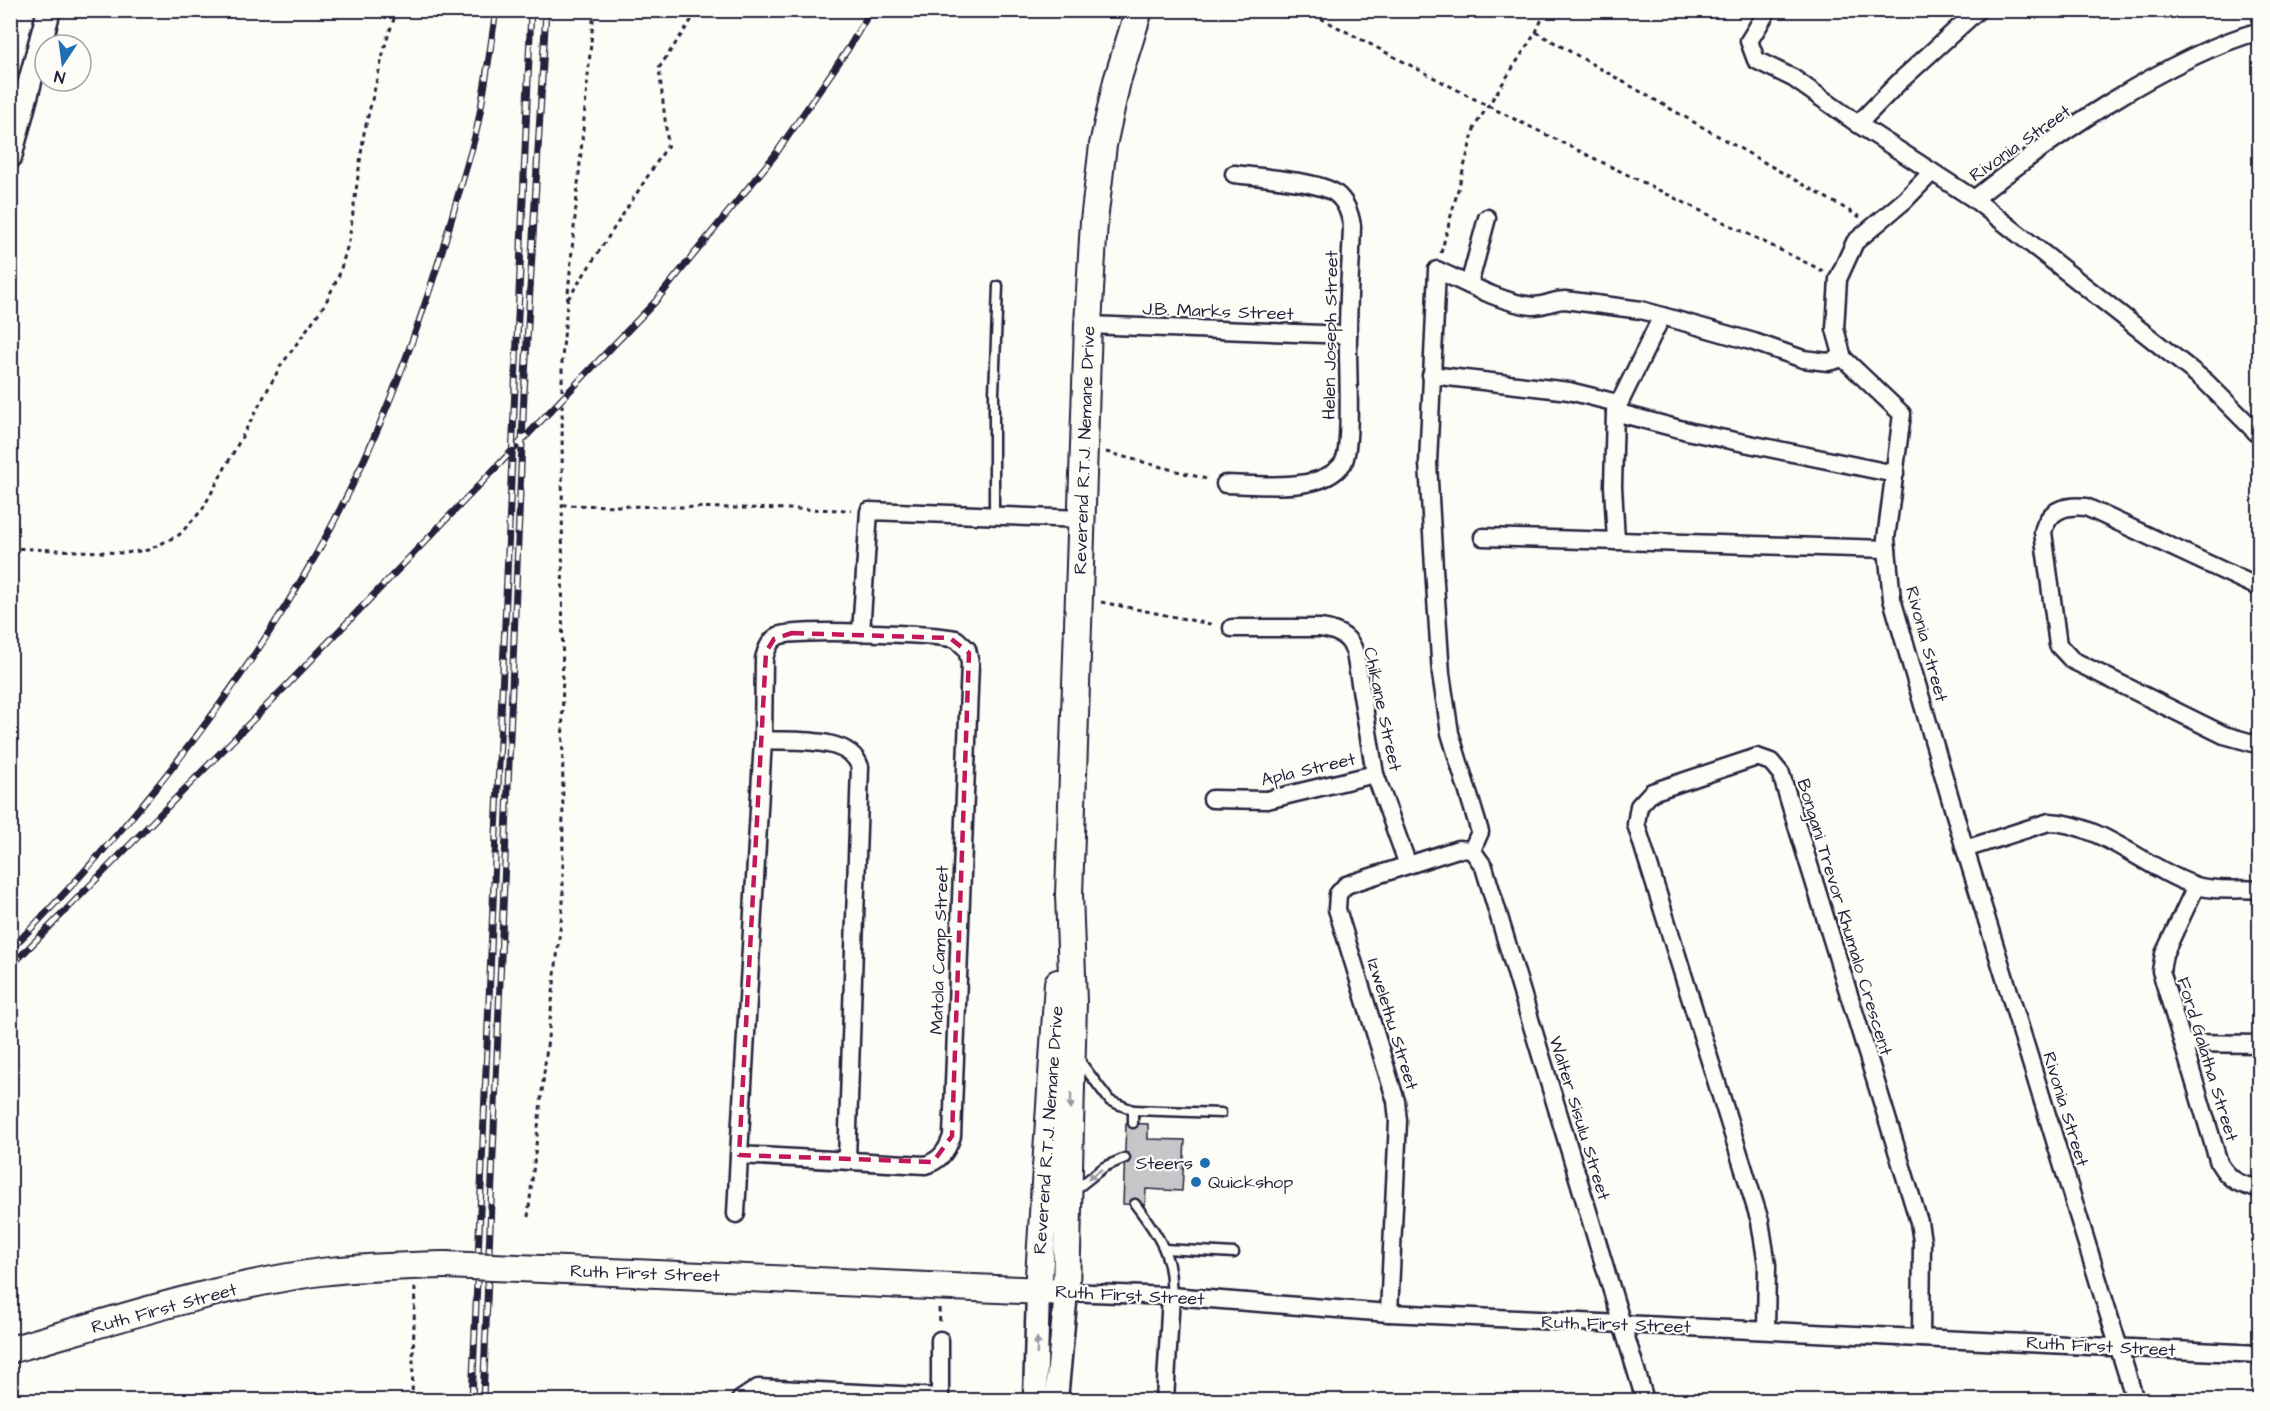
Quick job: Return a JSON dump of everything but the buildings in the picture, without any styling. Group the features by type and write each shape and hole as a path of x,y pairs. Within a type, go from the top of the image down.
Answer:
{"main road":[{"name":"Reverend R.T.J. Nemane Drive","path":"1066,1292 1072,1050 1069,895 1088,325 1100,163 1117,81 1139,10"},
{"name":"Reverend R.T.J. Nemane Drive","path":"1038,1291 1055,1006 1069,895"},
{"name":"Ruth First Street","path":"10,1350 254,1285 320,1272 416,1266 445,1265 1066,1292"}],"street":[{"path":"10,157 49,10"},
{"name":"Rivonia Street","path":"1768,10 1749,41 1756,60 1793,78 1858,124 1974,199 2009,171 2113,102 2191,57 2259,31"},
{"path":"1858,124 1900,81 1978,10"},
{"path":"1472,850 1480,832 1450,733 1441,674 1428,463 1437,270 1469,285 1532,306 1553,300 1565,300 1641,310 1803,359 1828,362 1843,358 1835,329 1838,279 1855,242 1932,172"},
{"name":"Helen Joseph Street","path":"1225,484 1299,485 1325,477 1343,463 1347,443 1352,226 1349,212 1343,200 1332,191 1318,186 1234,174"},
{"path":"1974,199 2205,381 2259,436"},
{"path":"1469,285 1487,218"},
{"path":"1616,541 1613,486 1616,407 1662,316"},
{"name":"J.B. Marks Street","path":"1088,325 1348,335"},
{"name":"Rivonia Street","path":"1843,358 1902,414 1887,549 1892,599 1965,849 2135,1401"},
{"path":"1431,375 1569,392 1691,432 1895,474"},
{"path":"2259,588 2086,507 2063,508 2054,513 2044,525 2043,532 2058,645 2062,651 2072,660 2224,735 2259,745"},
{"path":"736,1214 763,740 765,659 770,642 780,635 792,633 861,633 869,511 1083,519"},
{"path":"1483,537 1887,549"},
{"name":"Chikane Street","path":"1232,628 1320,628 1333,630 1345,636 1355,653 1375,774 1408,865"},
{"name":"Matola Camp Street","path":"739,1155 929,1164 943,1155 952,1136 970,663 967,649 956,639 861,633"},
{"path":"763,740 841,746 854,755 860,767 847,1160"},
{"name":"Bongani Trevor Khumalo Crescent","path":"1766,1330 1767,1265 1760,1221 1636,824 1641,801 1652,792 1757,757 1771,762 1781,774 1919,1222 1922,1241 1921,1337"},
{"name":"Apla Street","path":"1212,799 1267,800 1375,774"},
{"path":"1965,849 2049,822 2058,822 2090,832 2196,886 2259,890"},
{"name":"Izwelethu Street","path":"1389,1313 1398,1121 1396,1101 1336,904 1338,894 1347,885 1458,849 1472,850"},
{"name":"Walter Sisulu Street","path":"1472,850 1484,867 1645,1401"},
{"name":"Ford Galatha Street","path":"2196,886 2162,962 2163,980 2185,1042 2219,1163 2231,1180 2259,1188"},
{"path":"2185,1042 2259,1044"},
{"name":"Reverend R.T.J. Nemane Drive","path":"1035,1401 1038,1291"},
{"name":"Ruth First Street","path":"1066,1292 1171,1296 1389,1313 2259,1354"},
{"name":"Reverend R.T.J. Nemane Drive","path":"1056,1401 1066,1292"},
{"path":"1166,1401 1171,1296"},
{"path":"740,1401 758,1388 837,1396 940,1399 940,1340"}],"lane":[{"path":"994,515 993,393 998,286"},
{"path":"1072,1050 1104,1096 1117,1106 1133,1110 1221,1113"},
{"path":"1133,1110 1133,1123"},
{"path":"1068,1195 1089,1178 1125,1158"},
{"path":"1135,1204 1165,1249 1172,1274 1171,1296"},
{"path":"1165,1249 1234,1253"}],"path":[{"path":"10,548 124,552 148,550 179,535 202,510 280,367 325,304 339,276 349,241 364,133 386,42 397,10"},
{"path":"528,1217 563,903 562,359 594,10"},
{"path":"567,301 668,145 659,68 698,10"},
{"path":"1305,10 1488,106 1838,279"},
{"path":"1437,270 1475,126 1536,32 1546,10"},
{"path":"1536,32 1875,225"},
{"path":"1084,446 1225,484"},
{"path":"562,505 869,511"},
{"path":"1079,598 1232,628"},
{"path":"412,1401 416,1266"},
{"path":"938,1286 940,1340"}],"highlighted area":[{"path":"792,633 950,638 969,653 952,1136 933,1162 739,1155 766,652 774,639"}],"railway":[{"path":"10,950 54,905 138,810 215,712 285,607 338,513 394,389 439,260 477,128 496,10"},
{"path":"472,1400 531,10"},
{"path":"483,1400 524,394 546,10"},
{"path":"10,967 290,682 655,302 775,155 848,49 871,10"}],"place":[{"name":"Steers","path":"1205,1163"},
{"name":"Quickshop","path":"1196,1182"}]}
